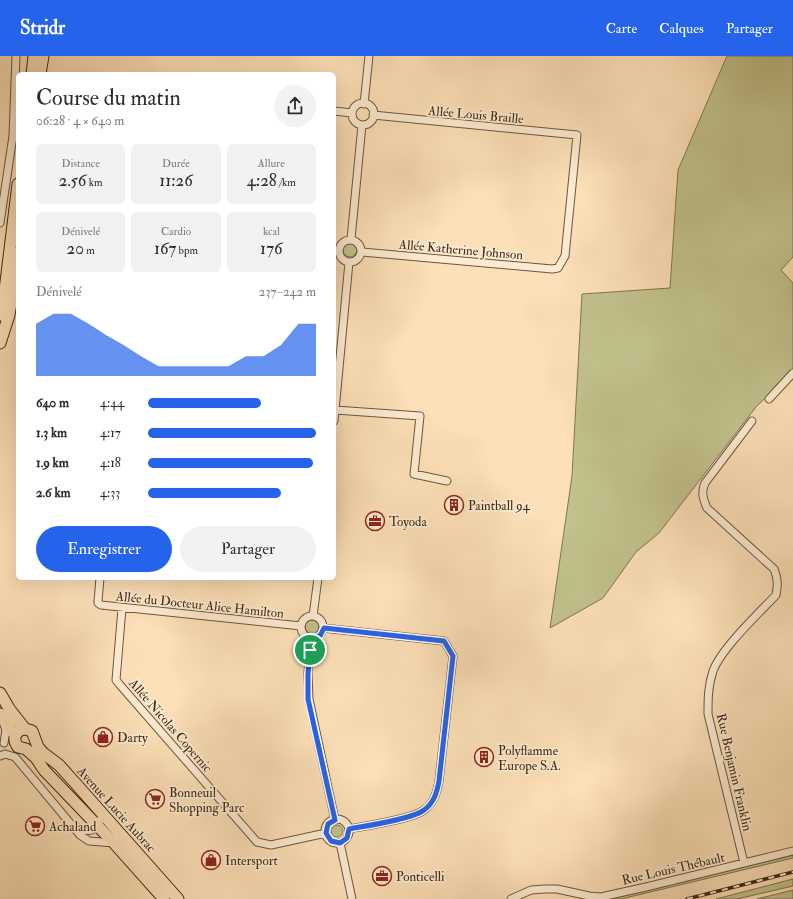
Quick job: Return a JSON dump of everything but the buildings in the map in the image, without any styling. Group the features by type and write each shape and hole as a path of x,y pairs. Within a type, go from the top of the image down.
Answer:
{"main road":[{"path":"32,72 34,56"},
{"path":"40,72 43,56"},
{"path":"0,315 5,290 16,200"},
{"path":"0,343 9,315 16,270"},
{"name":"Avenue Lucie Aubrac","path":"0,693 10,710 25,729 32,731 35,740 43,753 59,765 178,899"},
{"name":"Avenue Lucie Aubrac","path":"1,715 15,738 18,746 26,749 36,758 44,770 164,899"},
{"path":"15,738 19,730 25,729"},
{"path":"26,749 30,748 35,740"}],"street":[{"path":"0,223 13,136 16,56"},
{"path":"364,104 369,56"},
{"path":"364,104 371,108 373,115 370,123 362,125 354,121 352,113 356,106 364,104"},
{"path":"336,112 352,113"},
{"name":"Allée Louis Braille","path":"373,115 577,136 565,256 558,268"},
{"path":"351,239 362,125"},
{"path":"351,239 359,243 362,252 358,259 349,262 341,258 336,249 343,242 351,239"},
{"name":"Allée Katherine Johnson","path":"362,252 538,268 558,268"},
{"path":"336,399 349,262"},
{"path":"769,399 793,373"},
{"path":"336,410 420,416 414,474 447,480"},
{"name":"Rue Benjamin Franklin","path":"744,863 708,714 708,691 713,670 720,658 776,595 778,585 777,576 774,570 707,508 703,499 702,490 705,483 752,422"},
{"name":"Allée du Docteur Alice Hamilton","path":"100,580 98,603 101,605 301,626"},
{"path":"313,616 318,580"},
{"name":"Allée Nicolas Copernic","path":"122,608 116,680 257,842 271,845 326,833"},
{"path":"313,616 321,620 324,628 320,636 311,638 304,634 301,626 305,618 313,616"},
{"path":"324,628 444,641 453,656 437,793 424,811 414,816 349,829"},
{"path":"311,638 308,674 308,699 335,820"},
{"path":"1,715 6,730 2,744"},
{"path":"2,744 15,738"},
{"path":"3,755 16,757 80,835 89,841 114,844"},
{"path":"72,824 81,830 95,830 98,827 103,814"},
{"path":"335,820 344,821 349,829 347,838 340,843 331,841 326,833 328,824 335,820"},
{"path":"340,843 352,899"},
{"name":"Rue Louis Thébault","path":"511,899 531,890 545,888 601,897 793,851"}],"green space":[{"path":"727,56 793,56 793,257 781,270 793,283 793,371 756,407 659,533 636,552 603,598 550,628 572,476 582,294 670,288 678,170"},
{"path":"350,243 355,245 357,250 355,255 350,257 345,255 343,250 345,245"},
{"path":"312,620 317,622 319,627 317,632 312,634 307,632 305,627 307,622"},
{"path":"335,825 339,825 343,831 339,837 335,837 331,833 331,829"},
{"path":"793,855 793,858 621,899 610,899"},
{"path":"793,879 793,886 737,899 716,899"},
{"path":"793,890 793,899 757,899"}],"railway":[{"path":"687,899 793,872"}],"place":[{"name":"Paintball 94","path":"454,505"},
{"name":"Toyoda","path":"375,521"},
{"name":"Darty","path":"103,737"},
{"name":"Polyflamme Europe S.A.","path":"484,757"},
{"name":"Bonneuil Shopping Parc","path":"155,799"},
{"name":"Achaland","path":"35,826"},
{"name":"Intersport","path":"211,860"},
{"name":"Ponticelli","path":"382,876"}],"route":[{"path":"324,628 444,641 453,656 439,781 437,793 424,811 414,816 349,829 347,838 340,843 335,843 328,838 326,829 331,821 335,820 308,699 310,650 311,638 320,636 324,628"}]}
